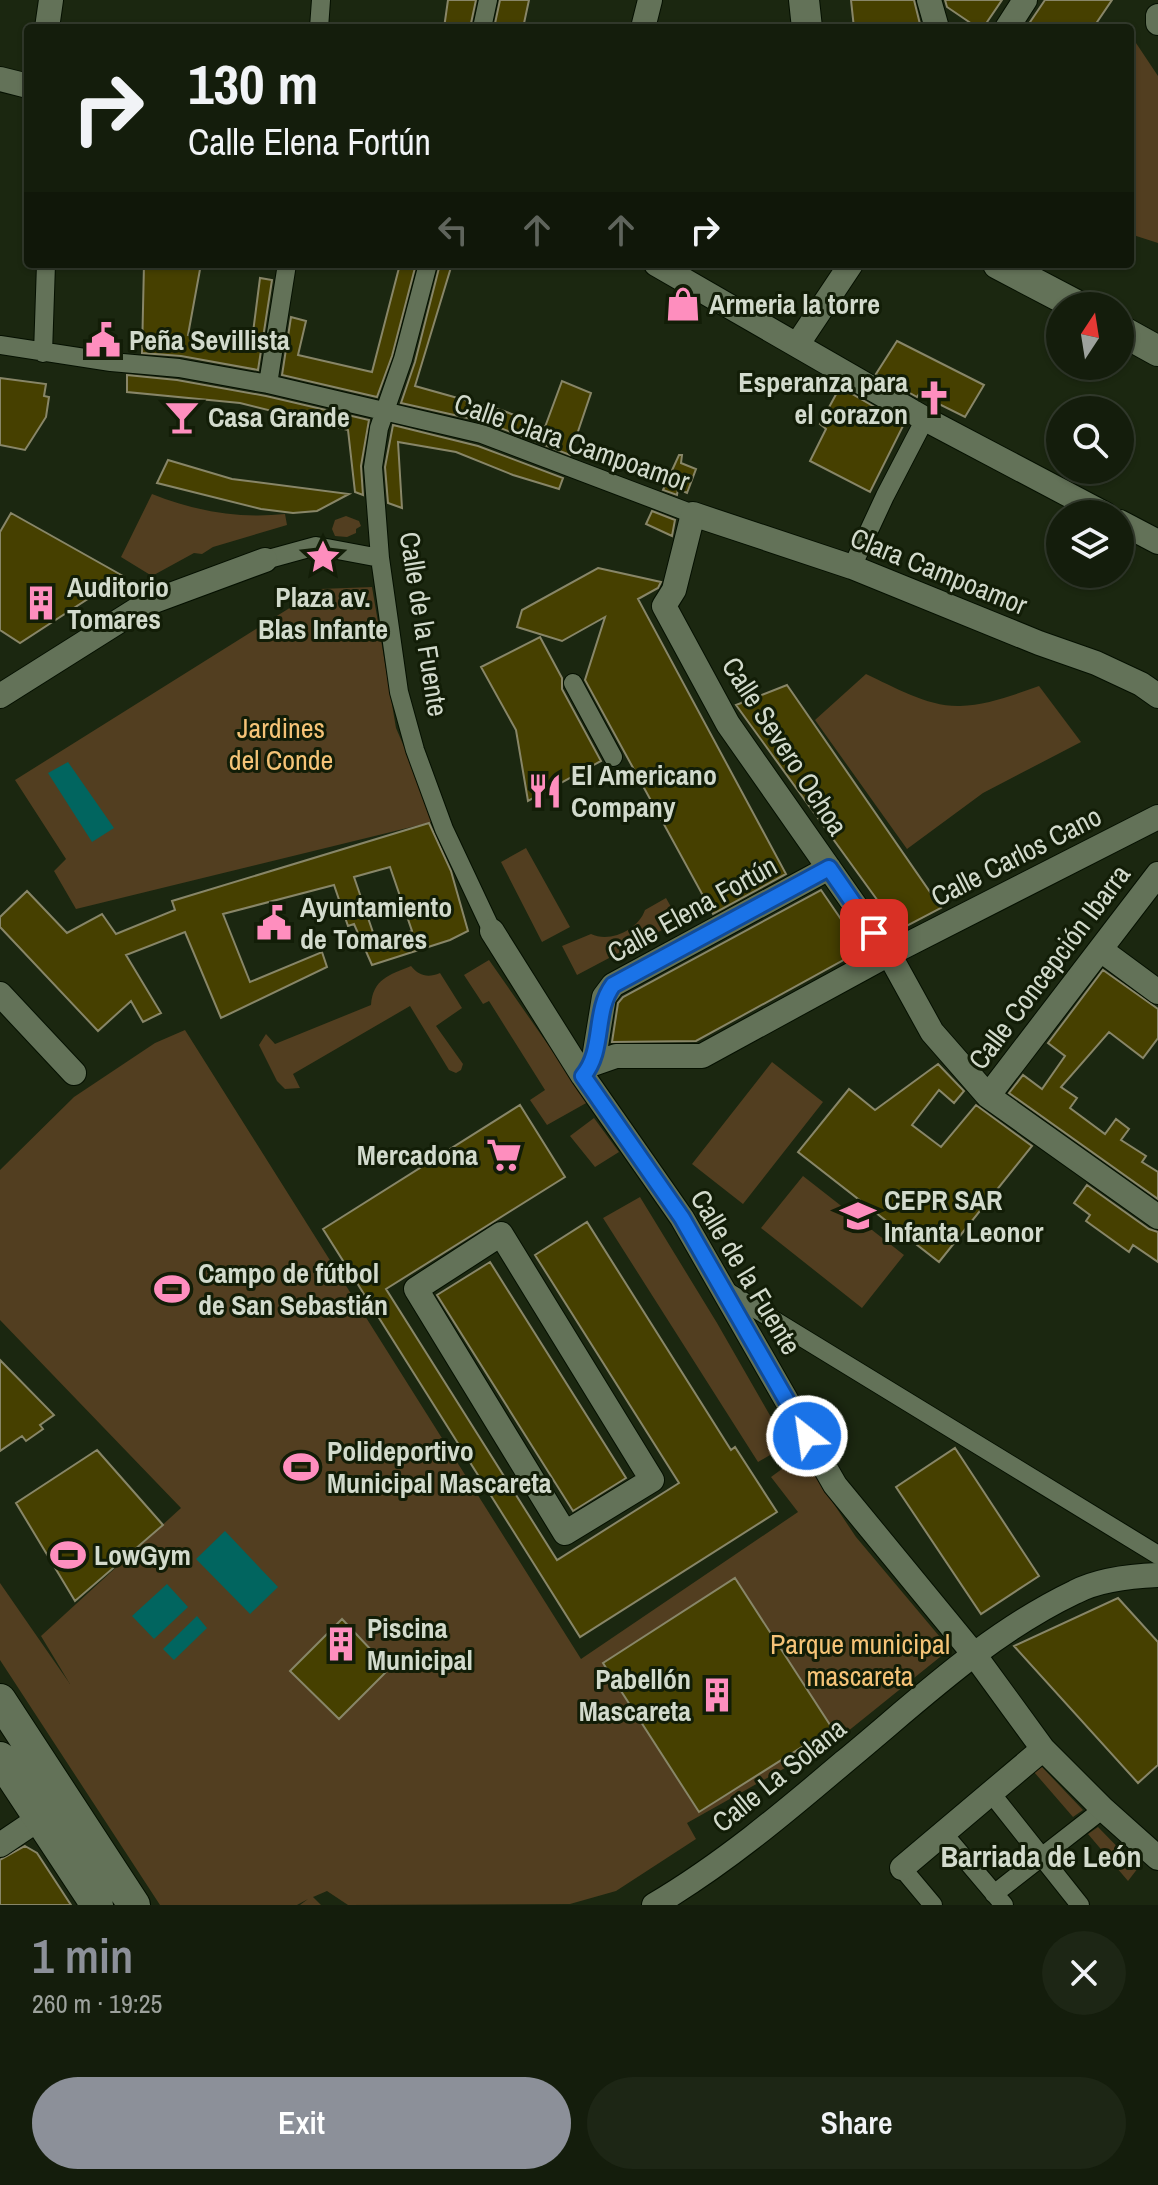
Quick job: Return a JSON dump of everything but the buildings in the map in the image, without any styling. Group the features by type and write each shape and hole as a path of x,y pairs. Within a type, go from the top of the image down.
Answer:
{"main road":[{"path":"0,1700 134,1905"},
{"path":"0,1758 97,1905"}],"street":[{"path":"48,24 51,0"},
{"path":"319,24 321,0"},
{"path":"483,24 488,0"},
{"path":"644,24 650,0"},
{"path":"804,0 807,24"},
{"path":"929,0 936,24"},
{"path":"1010,24 1025,0"},
{"path":"1158,16 1158,23"},
{"path":"0,79 24,85"},
{"path":"43,353 46,268"},
{"path":"268,384 286,268"},
{"name":"Calle de la Fuente","path":"427,268 403,359 379,428 373,467 380,558 399,692 415,750 444,829 492,931 588,1070 682,1218 835,1485 973,1653 1043,1749 1158,1858"},
{"path":"663,268 925,419 1078,500"},
{"path":"797,345 848,268"},
{"path":"1006,268 1051,292"},
{"path":"1134,338 1158,351"},
{"name":"Calle Clara Campoamor","path":"0,345 43,353 179,368 268,384 482,434 693,514"},
{"path":"852,567 925,419"},
{"name":"Clara Campoamor","path":"693,514 852,567 1096,663 1141,684 1158,696"},
{"name":"Calle Severo Ochoa","path":"693,514 674,590 664,606 728,724 889,954 932,1032 988,1096 1158,1217"},
{"path":"1134,529 1158,542"},
{"path":"0,696 146,604 265,560 316,546 380,558"},
{"path":"573,683 613,757"},
{"name":"Calle Carlos Cano","path":"588,1070 616,1056 702,1056 889,954 1158,817"},
{"name":"Calle Elena Fortún","path":"588,1070 604,997 613,985 829,868"},
{"name":"Calle Concepción Ibarra","path":"988,1096 1158,874"},
{"path":"1101,950 1158,992"},
{"path":"0,994 74,1073"},
{"path":"501,1234 652,1480 565,1533 416,1289 501,1234"},
{"path":"723,1289 1158,1555"},
{"name":"Calle La Solana","path":"654,1905 704,1876 843,1764 973,1653 1077,1591 1126,1578 1158,1575"},
{"path":"933,1905 902,1868 1043,1749"},
{"path":"991,1793 1080,1905"},
{"path":"943,1833 999,1899 1041,1857 1103,1809"},
{"path":"0,1845 40,1818"}],"green space":[{"path":"1134,40 1158,76 1158,243 1134,235"},
{"path":"152,494 217,512 285,514 287,525 213,547 202,554 194,553 152,576 121,557"},
{"path":"346,516 359,521 361,526 356,533 347,537 335,536 332,529 335,520"},
{"name":"Jardines del Conde","path":"372,587 396,728 436,821 76,909 54,871 66,859 15,780 320,589"},
{"path":"866,674 912,695 936,703 960,706 990,702 1039,686 1081,742 983,793 907,849 815,720"},
{"path":"526,848 570,927 542,942 501,862"},
{"path":"666,898 679,921 577,975 562,946 591,934 606,937 622,933 636,923 645,910"},
{"path":"489,960 588,1102 547,1125 530,1100 545,1090 489,1001 483,1004 464,975"},
{"path":"411,966 424,975 440,973 462,1008 436,1026 463,1064 461,1070 456,1073 449,1070 410,1006 293,1074 300,1088 285,1089 277,1081 259,1045 266,1034 275,1044 371,1005 375,989 384,979"},
{"name":"Polideportivo Municipal Mascareta","path":"185,1030 581,1659 798,1512 771,1477 801,1455 856,1537 950,1649 842,1736 687,1823 696,1839 616,1891 570,1904 348,1905 327,1891 313,1897 321,1905 300,1905 308,1899 297,1905 160,1905 0,1660 0,1583 70,1684 41,1636 181,1508 0,1320 0,1170 74,1097 155,1043"},
{"path":"772,1062 823,1102 743,1204 692,1164"},
{"path":"594,1118 619,1152 595,1167 570,1136"},
{"path":"803,1176 904,1255 862,1308 761,1228"},
{"path":"640,1197 787,1445 758,1462 603,1218"},
{"path":"1042,1767 1083,1810 1073,1817 1034,1772"},
{"path":"1098,1827 1138,1868 1128,1881 1088,1834"}],"water":[{"path":"68,762 114,828 92,842 48,773"},
{"path":"225,1531 278,1587 250,1614 196,1559"},
{"path":"167,1584 188,1607 154,1639 132,1616"},
{"path":"197,1616 207,1628 174,1660 163,1649"}],"place":[{"name":"Armeria la torre","path":"683,304"},
{"name":"Peña Sevillista","path":"103,340"},
{"name":"Esperanza para el corazon","path":"934,398"},
{"name":"Casa Grande","path":"182,417"},
{"name":"Plaza av. Blas Infante","path":"323,557"},
{"name":"Auditorio Tomares","path":"41,603"},
{"name":"El Americano Company","path":"545,791"},
{"name":"Ayuntamiento de Tomares","path":"274,923"},
{"name":"Mercadona","path":"504,1155"},
{"name":"CEPR SAR Infanta Leonor","path":"858,1216"},
{"name":"Campo de fútbol de San Sebastián","path":"172,1289"},
{"name":"Polideportivo Municipal Mascareta","path":"301,1467"},
{"name":"LowGym","path":"68,1555"},
{"name":"Piscina Municipal","path":"341,1644"},
{"name":"Pabellón Mascareta","path":"717,1695"}],"district":[{"name":"Barriada de León","path":"1041,1857"}],"route":[{"path":"807,1436 682,1218 583,1076 593,1064 604,997 613,985 829,868 874,933"}],"park label":[{"name":"Parque municipal mascareta","path":"860,1660"}]}
